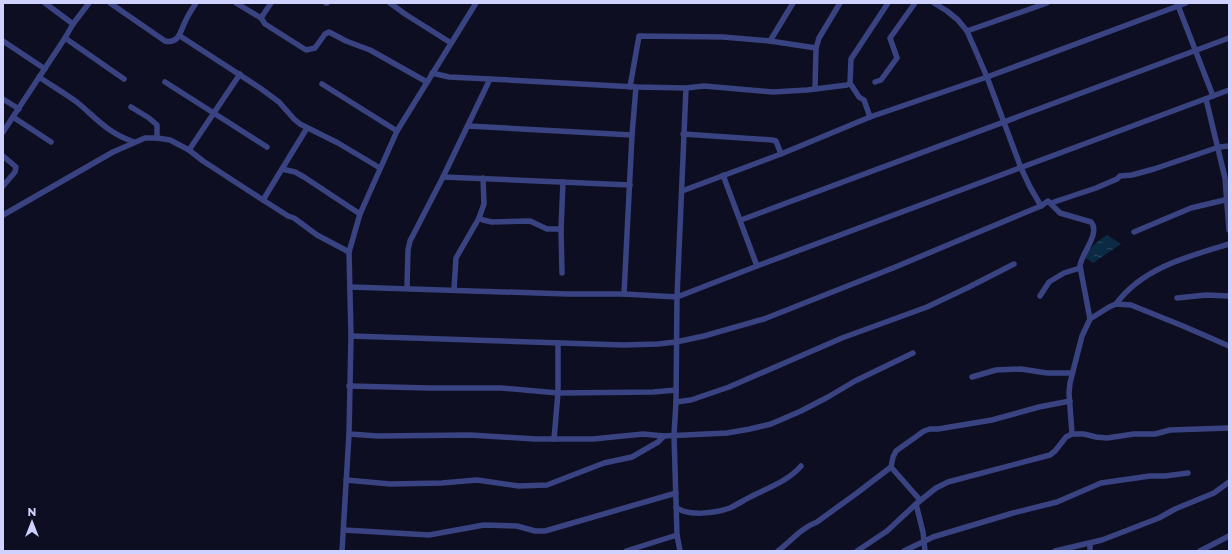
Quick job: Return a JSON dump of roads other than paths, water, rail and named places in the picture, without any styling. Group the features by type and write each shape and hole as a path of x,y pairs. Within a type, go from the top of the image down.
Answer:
{"street":[{"path":"45,3 73,24"},
{"path":"3,132 45,70 73,24 89,3"},
{"path":"110,3 165,41 170,42 175,41 180,36 185,21 196,3"},
{"path":"236,3 261,18 265,24 306,50 315,48 329,32 346,41 370,50 427,82"},
{"path":"261,18 271,3"},
{"path":"390,3 451,43"},
{"path":"342,551 349,434 351,336 349,252 360,214 397,131 476,3"},
{"path":"770,41 793,3"},
{"path":"815,89 816,48 819,38 840,3"},
{"path":"870,117 864,100 859,97 850,83 851,59 888,3"},
{"path":"875,82 882,80 897,58 890,38 915,3"},
{"path":"934,3 958,20 967,31 987,77 1021,168 1032,192 1041,206"},
{"path":"967,31 1047,3"},
{"path":"682,191 781,154 870,117 987,77 1177,5 1186,3"},
{"path":"1177,5 1213,96"},
{"path":"180,36 240,74 279,102 294,119 307,128 338,143 380,168"},
{"path":"624,294 630,185 633,87 639,36 664,38 710,37 770,41 816,48"},
{"path":"65,38 124,79"},
{"path":"741,220 1229,38"},
{"path":"3,41 45,70"},
{"path":"432,73 449,77 490,80 633,87 686,88 704,86 773,92 815,89 847,85 850,83"},
{"path":"189,150 240,74"},
{"path":"39,77 77,102 112,132 121,138 134,142"},
{"path":"407,288 408,250 410,240 443,177 490,80"},
{"path":"165,82 267,147"},
{"path":"322,84 397,131"},
{"path":"680,551 677,536 674,435 676,402 677,297 686,88"},
{"path":"350,287 568,294 624,294 677,297 1229,90"},
{"path":"3,99 19,109"},
{"path":"1206,99 1225,178 1228,199 1229,230"},
{"path":"131,108 149,118 157,125 157,138"},
{"path":"13,117 51,142"},
{"path":"468,126 632,135"},
{"path":"263,200 307,128"},
{"path":"683,134 772,140 776,141 781,154"},
{"path":"4,211 113,152 145,138 157,138 170,140 189,150 203,161 263,200 288,216 294,218 317,235 349,252"},
{"path":"1051,203 1096,188 1117,179 1120,176 1154,169 1218,147 1229,146"},
{"path":"3,156 16,168 15,172 3,186"},
{"path":"282,169 295,172 304,177 360,214"},
{"path":"723,175 757,266"},
{"path":"443,177 630,185"},
{"path":"454,290 457,253 479,218 484,204 483,178"},
{"path":"562,274 561,229 563,182"},
{"path":"1134,232 1191,208 1228,199"},
{"path":"351,336 623,345 676,342 728,330 784,312 1041,206 1046,201 1051,203 1060,213 1091,222 1094,225 1094,232 1081,261 1080,268 1090,318"},
{"path":"479,218 492,222 530,221 547,229 561,229"},
{"path":"1116,304 1124,293 1155,271 1178,261 1229,244"},
{"path":"676,402 691,400 729,388 842,338 926,307 982,281 1014,264"},
{"path":"1040,296 1049,282 1064,273 1080,268"},
{"path":"1176,298 1206,295 1229,296"},
{"path":"1072,434 1069,393 1072,373 1082,336 1090,318 1109,306 1116,304 1131,305 1229,346"},
{"path":"554,439 558,392 558,343"},
{"path":"349,434 378,436 470,435 535,439 592,439 643,434 664,436 726,434 750,430 770,424 801,411 855,381 913,353"},
{"path":"972,377 996,370 1021,369 1047,373 1072,373"},
{"path":"349,386 508,388 558,392 653,392 676,390"},
{"path":"778,551 798,533 857,493 891,467 896,451 924,432 930,429 992,420 1039,407 1070,401"},
{"path":"857,551 887,531 918,502 936,488 948,482 1050,455 1066,437 1072,434 1084,434 1107,438 1134,434 1155,434 1170,430 1229,428"},
{"path":"346,480 390,484 442,483 477,480 519,486 547,485 604,463 632,457 658,442 664,436"},
{"path":"676,507 687,513 708,512 730,507 784,480 796,472 801,466"},
{"path":"891,467 918,502 925,551"},
{"path":"904,551 924,541 954,530 1057,502 1102,483 1150,476 1188,473"},
{"path":"1054,551 1102,540 1159,518 1175,509 1214,493 1229,482"},
{"path":"344,530 429,535 484,525 517,526 535,532 545,531 676,493"},
{"path":"626,551 677,536"},
{"path":"1200,551 1229,536"},
{"path":"1090,543 1090,551"}],"water":[{"path":"1107,235 1121,244 1093,263 1083,256 1098,241"}]}
